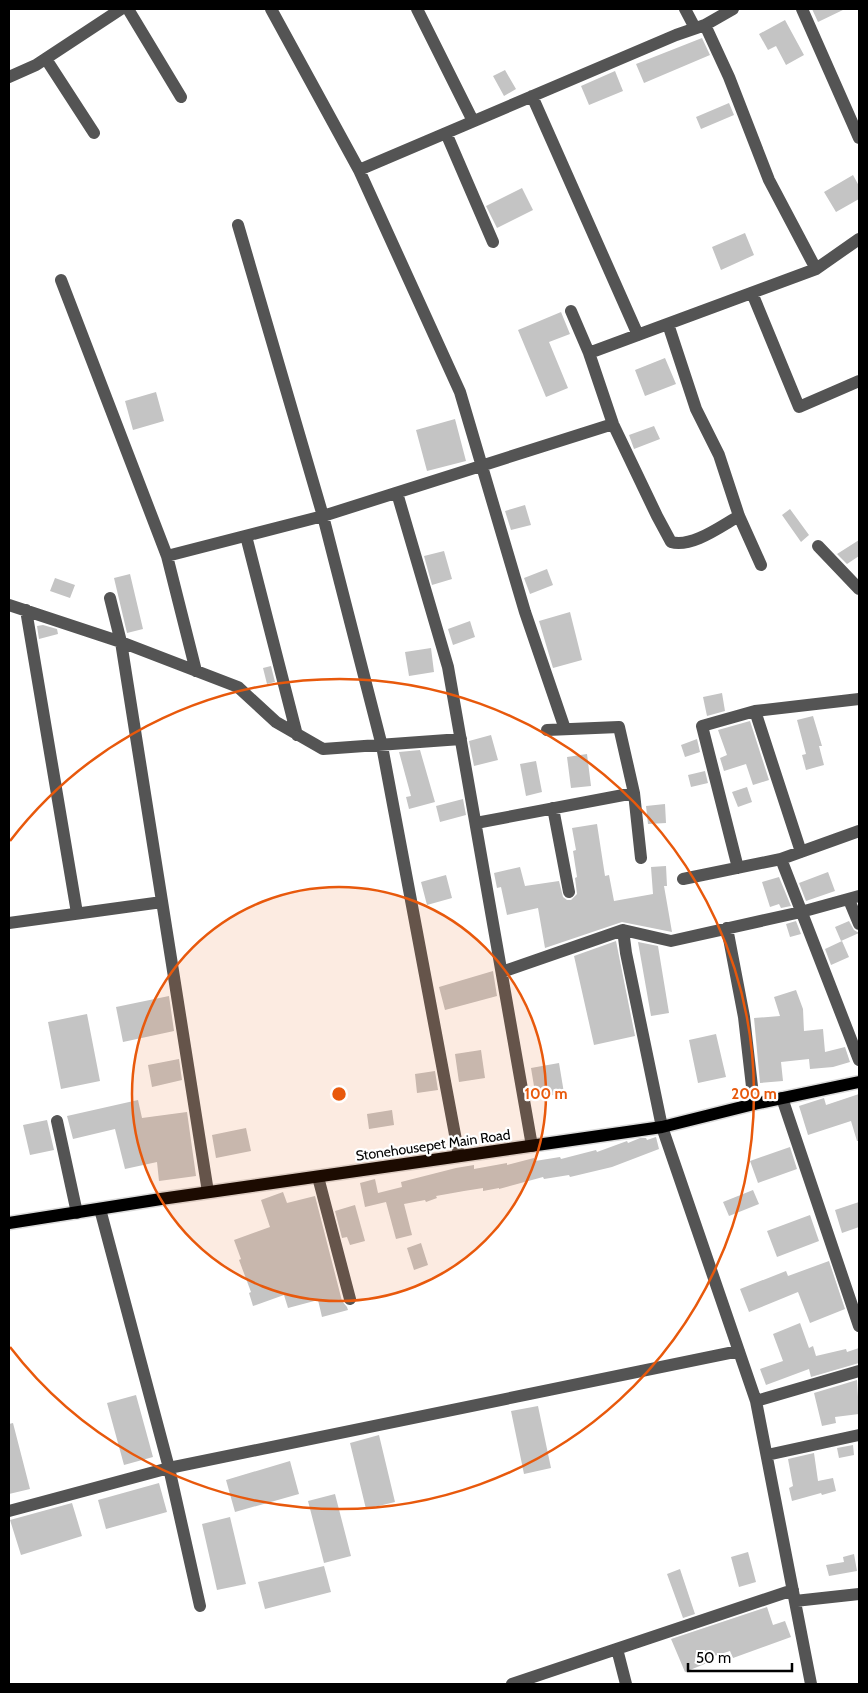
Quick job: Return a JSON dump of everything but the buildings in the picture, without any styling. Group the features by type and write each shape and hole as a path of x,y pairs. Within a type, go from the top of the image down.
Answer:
{"main road":[{"name":"Stonehousepet Main Road","path":"9,1224 208,1192 662,1127 754,1104 859,1082"}],"street":[{"path":"9,77 36,65 121,9"},
{"path":"128,9 181,97"},
{"path":"271,9 359,170 460,392 525,612 565,729"},
{"path":"416,9 473,121"},
{"path":"685,9 700,26 729,77 769,180 816,269"},
{"path":"359,170 700,26 733,9"},
{"path":"802,9 859,138"},
{"path":"46,58 94,133"},
{"path":"532,96 638,335"},
{"path":"446,133 493,242"},
{"path":"238,225 323,516 382,746 459,1156"},
{"path":"589,354 816,269 859,239"},
{"path":"61,280 168,556 196,671"},
{"path":"752,293 799,408 859,381"},
{"path":"571,311 589,354 613,424 657,516 672,542 678,544 690,543 739,516"},
{"path":"668,324 696,409 719,455 739,516 761,565"},
{"path":"168,556 323,516 613,424"},
{"path":"397,493 448,667 532,1146"},
{"path":"246,536 297,735"},
{"path":"818,546 859,589"},
{"path":"110,598 121,642 208,1192"},
{"path":"9,603 121,642 238,687 276,722 323,749 382,746 461,738"},
{"path":"26,610 78,914"},
{"path":"738,868 702,726 755,711 859,699"},
{"path":"755,711 801,852"},
{"path":"547,730 619,727 634,792 641,858"},
{"path":"476,823 634,792"},
{"path":"553,808 569,892"},
{"path":"683,879 780,859 859,831"},
{"path":"780,859 859,1060"},
{"path":"502,972 623,930 671,941 802,912 854,898 859,924"},
{"path":"9,923 162,902"},
{"path":"727,928 744,1017 754,1104"},
{"path":"623,930 626,953 662,1127 756,1401 811,1684"},
{"path":"782,1098 859,1326"},
{"path":"57,1120 77,1213"},
{"path":"318,1177 350,1299"},
{"path":"100,1209 169,1468 200,1606"},
{"path":"9,1511 169,1468 739,1351"},
{"path":"756,1401 859,1371"},
{"path":"767,1455 859,1435"},
{"path":"512,1684 617,1649 794,1595 859,1594"},
{"path":"617,1649 626,1684"}]}
